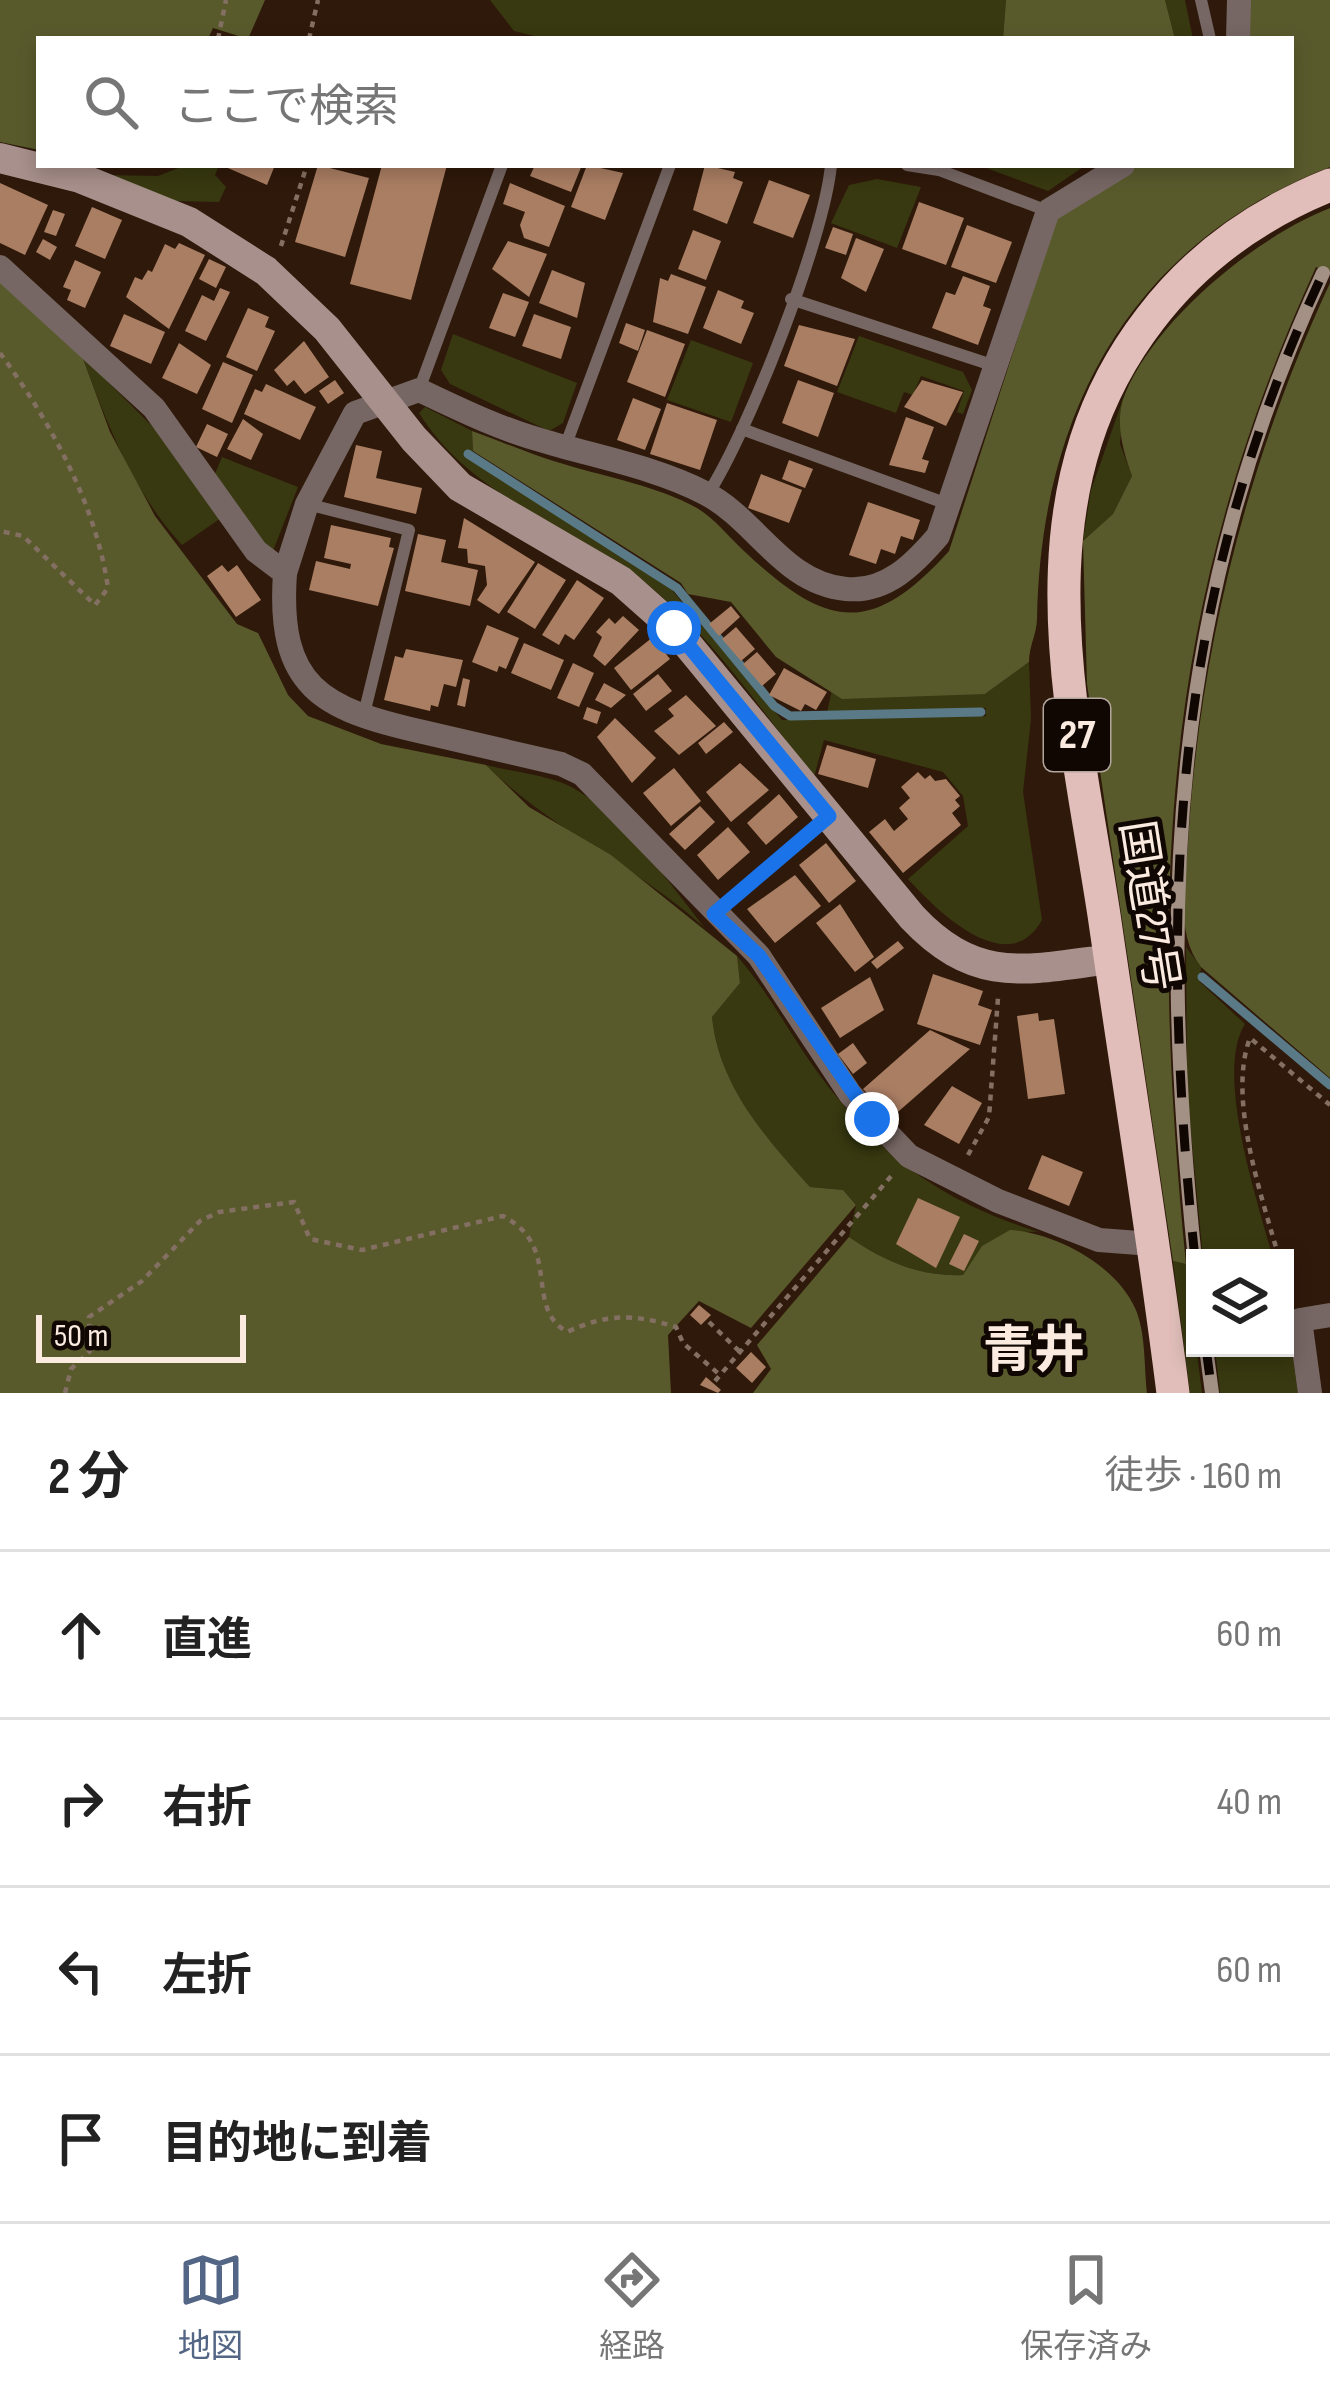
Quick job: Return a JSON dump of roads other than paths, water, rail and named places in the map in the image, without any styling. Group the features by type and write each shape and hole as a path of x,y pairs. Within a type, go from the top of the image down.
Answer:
{"highway":[{"name":"国道27号","path":"1173,1393 1064,631 1065,514 1087,429 1115,364 1169,293 1232,236 1286,203 1330,185"}],"main road":[{"path":"0,158 36,167"},
{"path":"40,168 80,178 189,222 266,271 327,329 460,487 590,562 659,614 714,672 932,938 950,952 1000,969 1110,959"}],"street":[{"path":"1238,36 1239,0"},
{"path":"1118,168 1048,211 951,506 938,536 900,574 853,590 802,576 708,494 484,421 419,390 356,413 308,504 285,573 284,631 293,662 324,700 363,718 561,764 582,774 759,956 850,1094 909,1156 953,1180 1099,1240 1152,1244"},
{"path":"0,267 154,408 256,551 285,573"},
{"path":"1310,1393 1300,1320 1330,1315"}],"lane":[{"path":"1201,0 1209,36"},
{"path":"419,390 501,168"},
{"path":"565,447 669,168"},
{"path":"708,494 742,429 791,299 828,195 831,168"},
{"path":"927,168 1048,211"},
{"path":"791,299 995,366"},
{"path":"742,429 951,506"},
{"path":"308,504 409,530 363,718"},
{"path":"714,914 829,816"}],"waterway":[{"path":"468,454 677,588 774,706 790,716 981,712"},
{"path":"1202,977 1330,1085"}],"railway":[{"path":"1194,1249 1178,1002 1179,878 1188,757 1206,636 1233,516 1272,395 1323,273"},
{"path":"1207,1357 1212,1393"}],"district":[{"name":"青井","path":"1034,1351"}]}
